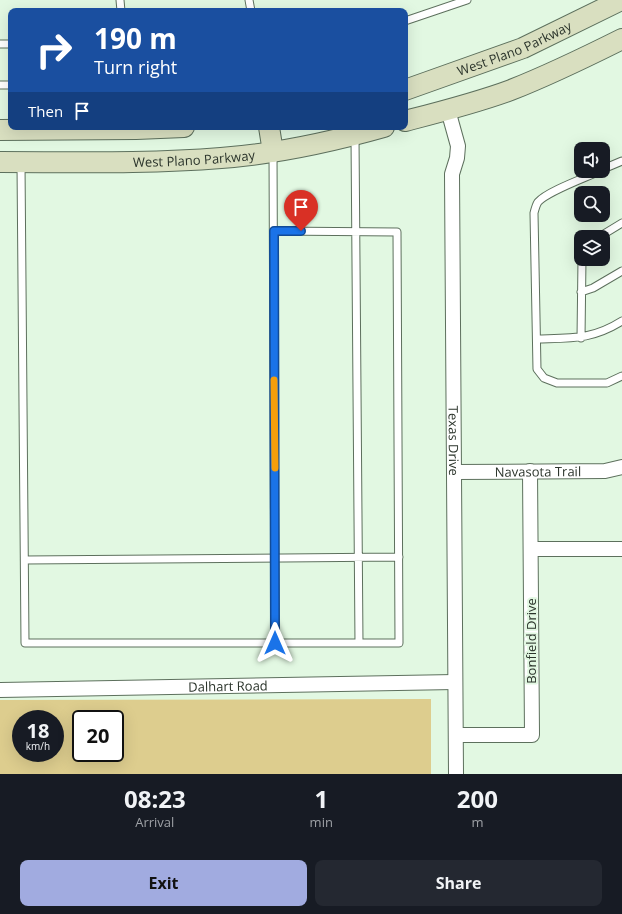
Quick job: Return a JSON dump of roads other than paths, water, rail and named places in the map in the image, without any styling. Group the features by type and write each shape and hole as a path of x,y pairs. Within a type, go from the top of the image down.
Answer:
{"main road":[{"name":"West Plano Parkway","path":"408,89 523,48 621,0"},
{"path":"408,120 448,110 511,90 588,56 622,39"},
{"path":"270,130 274,152"},
{"name":"West Plano Parkway","path":"0,162 184,161 274,152 355,131"}],"street":[{"name":"Texas Drive","path":"448,110 458,146 457,158 452,174 456,774"},
{"name":"Navasota Trail","path":"454,472 605,471 622,468"},
{"name":"Bonfield Drive","path":"456,735 532,734 530,471"},
{"path":"531,549 622,549"},
{"name":"Dalhart Road","path":"0,690 455,682"}],"lane":[{"path":"408,20 467,0"},
{"path":"355,131 359,643"},
{"path":"274,152 275,643"},
{"path":"610,167 622,161"},
{"path":"21,162 25,643 399,643 397,232 274,231"},
{"path":"585,178 548,195 538,202 535,207 538,369 544,378 557,384 607,383 622,376"},
{"path":"610,230 622,223"},
{"path":"581,338 582,266"},
{"path":"581,292 593,288 622,271"},
{"path":"537,339 581,338 597,334 622,321"},
{"path":"25,560 399,556"}]}
